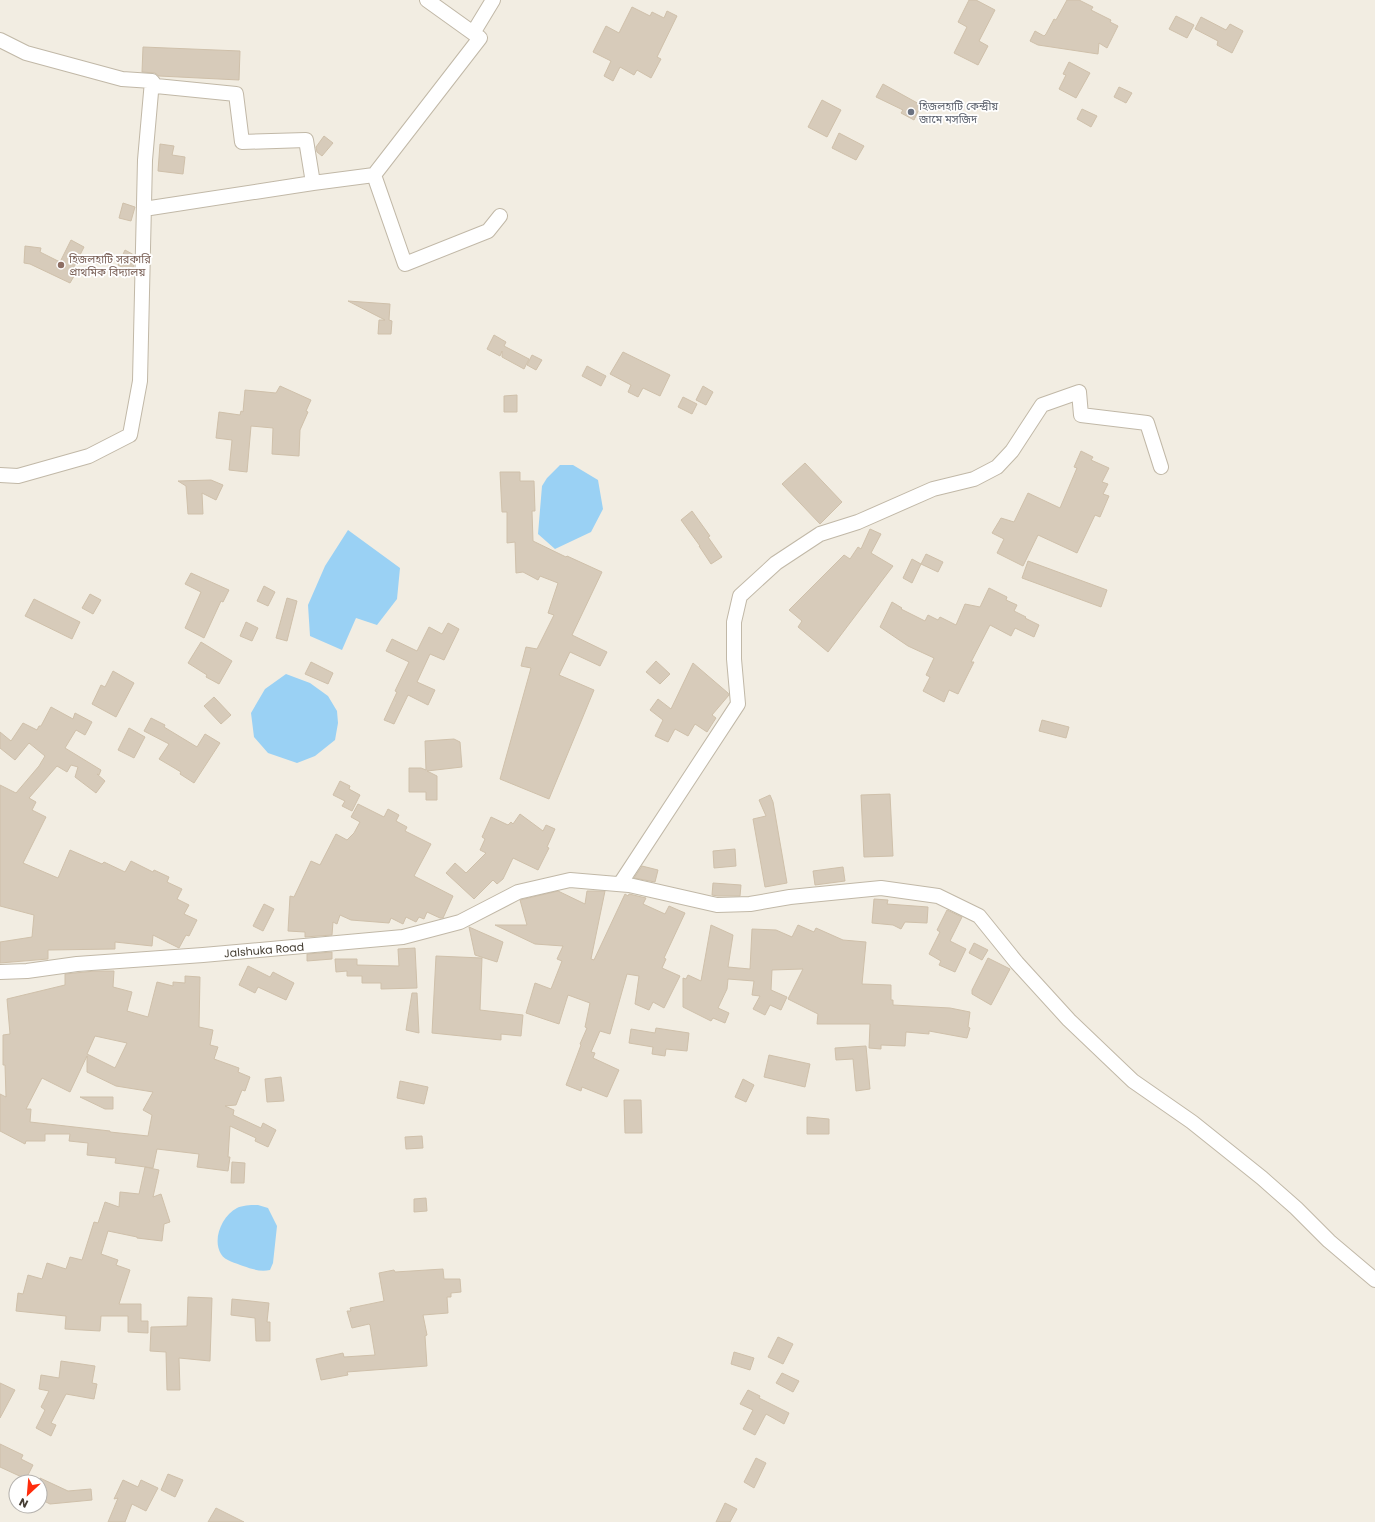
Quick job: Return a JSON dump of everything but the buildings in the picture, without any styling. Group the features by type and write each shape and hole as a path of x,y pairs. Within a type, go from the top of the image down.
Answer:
{"street":[{"path":"144,209 374,175 480,38 427,0"},
{"path":"473,33 493,0"},
{"path":"0,40 26,53 122,79 152,81 156,86 236,94 242,142 306,140 314,183"},
{"path":"0,475 18,476 89,456 130,435 140,381 145,160 152,81"},
{"path":"374,175 405,264 488,231 500,216"},
{"path":"620,884 738,704 734,659 734,622 740,596 776,563 820,534 858,522 933,489 974,479 997,467 1012,451 1042,405 1079,392 1081,415 1147,423 1161,467"},
{"name":"Jalshuka Road","path":"0,972 27,971 77,964 203,955 403,937 460,922 518,892 570,880 629,885 717,905 750,904 790,897 881,888 938,896 979,916 1017,963 1069,1020 1133,1081 1192,1122 1279,1192 1329,1241 1375,1280"}],"water":[{"path":"560,465 573,465 598,480 603,509 591,532 555,549 538,534 542,486 547,478"},
{"path":"348,530 400,568 397,599 377,625 356,618 342,650 310,636 308,605 325,566"},
{"path":"286,674 310,683 328,696 337,711 338,723 335,740 315,756 297,763 268,753 254,737 251,713 265,689"},
{"path":"258,1205 268,1208 277,1226 273,1263 270,1270 263,1271 231,1262 221,1254 218,1248 218,1235 227,1216 239,1207"}],"place":[{"name":"হিজলহাটি কেন্দ্রীয় জামে মসজিদ","path":"911,112"},
{"name":"হিজলহাটি সরকারি প্রাথমিক বিদ্যালয়","path":"61,265"}]}
